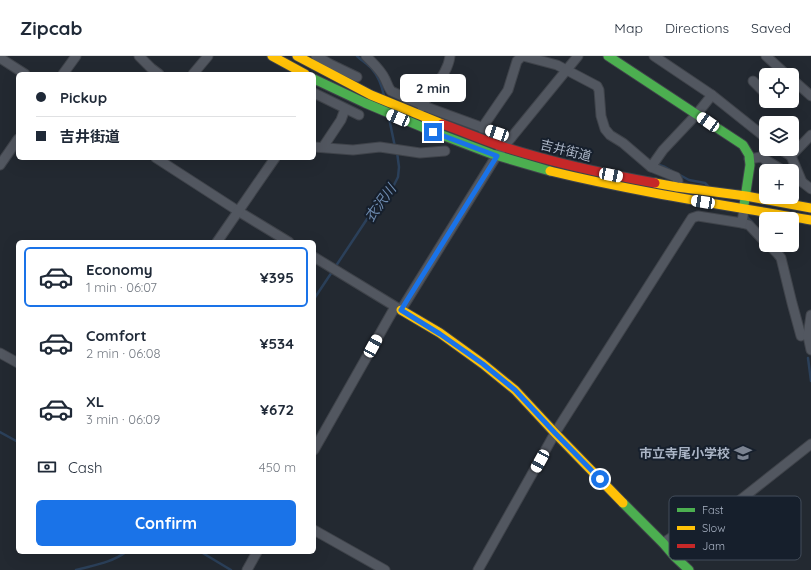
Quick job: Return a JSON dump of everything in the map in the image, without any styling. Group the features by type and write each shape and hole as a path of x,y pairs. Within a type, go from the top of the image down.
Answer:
{"main road":[{"path":"272,56 301,72"},
{"name":"吉井街道","path":"297,56 372,95 437,122 504,147 611,175 677,187 746,196 811,208"},
{"path":"608,56 743,145 749,155 750,165 744,209"},
{"name":"吉井街道","path":"316,80 398,118 497,156 610,185 675,198 811,220"},
{"path":"398,309 440,334 483,364 515,390 669,550"},
{"path":"678,560 690,570"}],"street":[{"path":"64,72 76,56"},
{"path":"139,56 156,72"},
{"path":"195,72 208,56"},
{"path":"316,56 357,77"},
{"path":"366,56 378,68 391,91 422,106 511,138"},
{"path":"422,106 445,72 450,56"},
{"path":"482,128 508,90 518,59 524,56 558,65 597,86 599,90 601,116 605,129 610,135 623,143 652,167 676,177 678,181 677,187"},
{"path":"316,447 398,309 497,156 578,56"},
{"path":"654,56 712,95 759,132"},
{"path":"766,56 779,68"},
{"path":"0,58 22,72"},
{"path":"753,81 759,87"},
{"path":"799,85 811,96"},
{"path":"316,94 359,115"},
{"path":"652,167 663,150 696,115 712,95"},
{"path":"319,147 341,120 345,109"},
{"path":"799,148 810,137"},
{"path":"0,165 16,142"},
{"path":"319,147 353,150 380,147 420,153 445,151"},
{"path":"791,156 802,182"},
{"path":"749,159 761,157 772,164"},
{"path":"159,160 286,240"},
{"path":"218,240 274,160"},
{"path":"799,180 811,189"},
{"path":"742,223 744,209"},
{"path":"478,570 555,433 692,218 698,216 742,223 749,225 759,236"},
{"path":"776,252 782,258 801,336"},
{"path":"316,258 398,309"},
{"path":"811,315 808,336 811,350"},
{"path":"0,353 16,362"},
{"path":"745,496 811,444"},
{"path":"316,531 385,570"},
{"path":"663,543 669,539"},
{"path":"247,570 256,554"}],"waterway":[{"name":"衣沢川","path":"357,56 377,75 384,96"},
{"name":"衣沢川","path":"389,118 395,147"},
{"name":"衣沢川","path":"316,296 373,210 393,187 398,177 399,167 397,152"},
{"path":"656,164 672,171"},
{"path":"678,174 689,180 705,183 708,186"},
{"path":"745,215 755,226"},
{"path":"808,358 811,381"},
{"path":"0,432 16,441"},
{"name":"衣沢川","path":"76,570 108,561 123,554"},
{"path":"204,554 231,570"}],"traffic: fast":[{"path":"608,56 743,145 749,155 750,165 744,205"},
{"path":"316,80 365,103 434,132 492,154 550,171"},
{"path":"623,503 669,550"},
{"path":"678,560 689,570"}],"traffic: slow":[{"path":"272,56 301,72"},
{"path":"297,56 371,95 442,124"},
{"path":"550,171 647,192 811,220"},
{"path":"655,183 746,196 811,208"},
{"path":"401,310 440,333 483,364 515,390 623,503"}],"traffic: jam":[{"path":"442,124 504,147 542,158 598,172 655,183"}],"place":[{"name":"市立寺尾小学校","path":"743,453"}],"route":[{"path":"433,132 497,156 401,310 440,334 483,364 515,390 600,479"}]}
